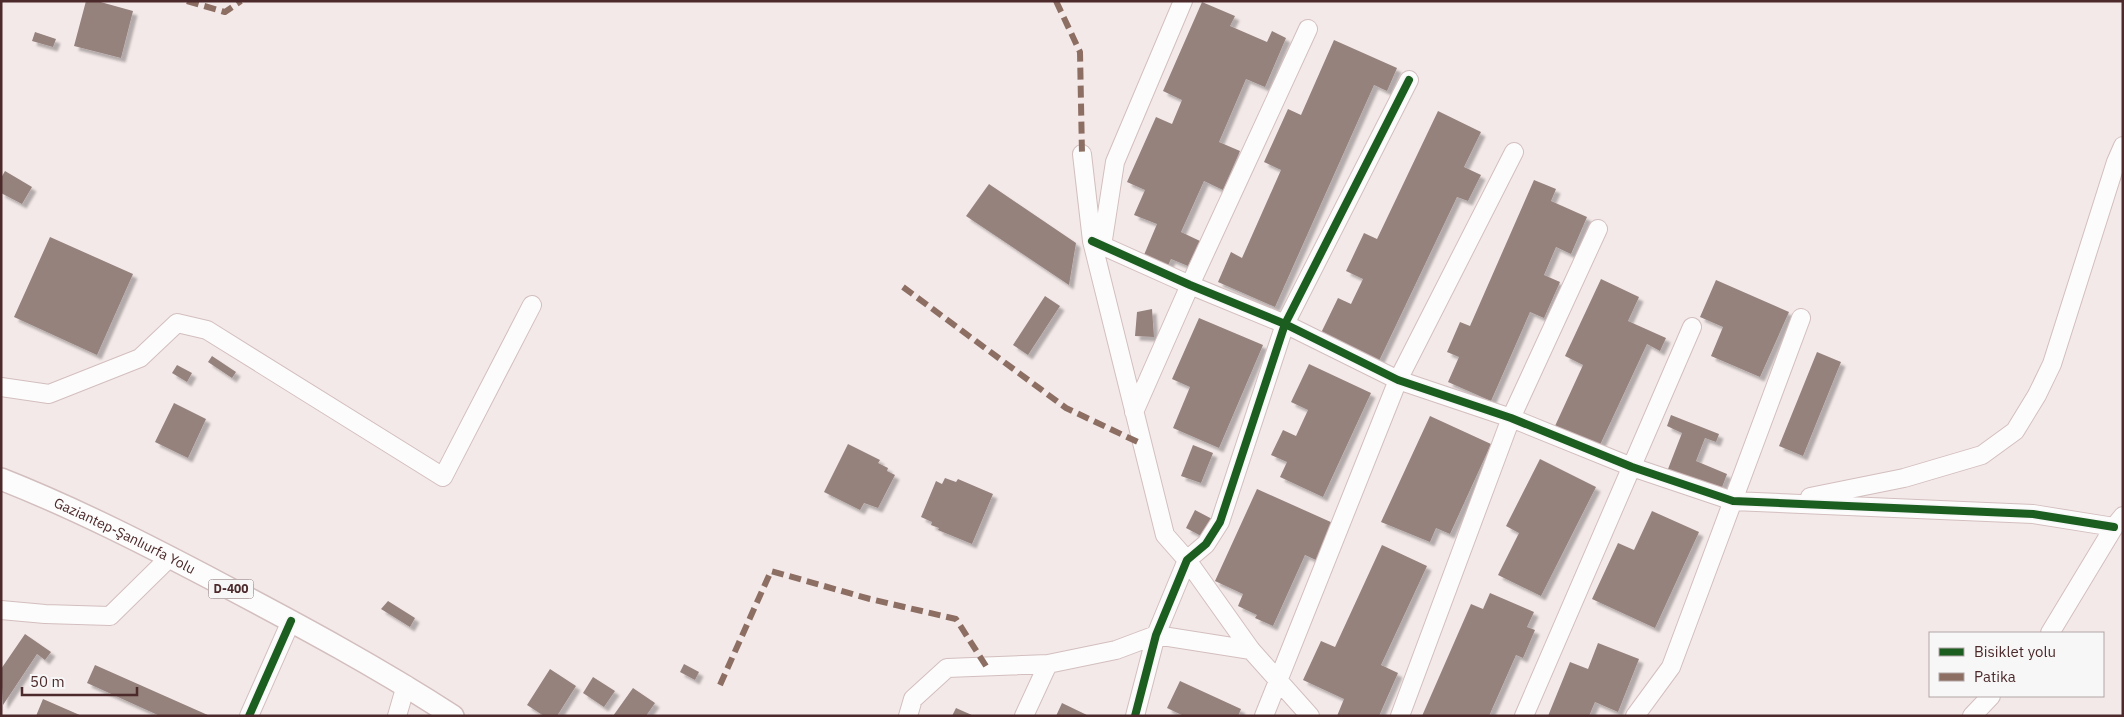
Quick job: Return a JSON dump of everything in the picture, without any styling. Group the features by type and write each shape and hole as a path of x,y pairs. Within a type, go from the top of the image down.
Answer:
{"main road":[{"name":"Gaziantep-Şanlıurfa Yolu","path":"1,479 170,557 406,685 453,716"}],"street":[{"path":"1097,243 1116,162 1183,1"},
{"path":"1134,412 1190,285 1308,29"},
{"path":"1135,716 1156,635 1187,560 1206,544 1220,522 1286,324 1409,80"},
{"path":"1782,503 1904,478 1982,455 2015,431 2037,395 2052,364 2116,162 2123,146"},
{"path":"1264,716 1398,380 1514,152"},
{"path":"1082,154 1097,243 1134,412 1165,536 1187,560 1252,650 1310,716"},
{"path":"1400,716 1511,418 1598,229"},
{"path":"1097,243 1190,285 1286,324 1398,380 1511,418 1632,467 1733,501 2033,514 2118,521 2051,632"},
{"path":"1,387 50,394 140,358 177,323 207,330 443,477 532,305"},
{"path":"1636,716 1671,667 1801,318"},
{"path":"1524,716 1692,327"},
{"path":"1,610 45,614 110,616 170,557"},
{"path":"249,716 291,621"},
{"path":"908,716 914,699 947,668 1048,664 1116,650 1156,635 1252,650"},
{"path":"1024,716 1048,664"},
{"path":"397,716 406,685"},
{"path":"1972,716 1990,697"}],"building":[{"path":"86,1 97,1 133,11 121,58 74,46"},
{"path":"1202,2 1235,16 1230,26 1267,42 1272,31 1286,38 1265,87 1246,79 1219,142 1240,151 1223,190 1204,181 1181,232 1200,241 1188,266 1171,259 1165,272 1141,262 1157,224 1134,215 1145,190 1127,182 1156,117 1172,124 1182,100 1163,91"},
{"path":"35,32 56,39 53,47 32,41"},
{"path":"1334,40 1397,68 1387,91 1374,85 1275,307 1218,282 1231,252 1242,258 1281,170 1264,162 1288,109 1301,115"},
{"path":"1438,111 1481,132 1464,167 1481,175 1468,201 1457,197 1378,363 1320,335 1338,298 1351,304 1363,279 1346,271 1364,233 1377,239"},
{"path":"5,171 32,187 22,204 1,193 1,178"},
{"path":"1534,180 1556,189 1551,201 1587,217 1571,254 1556,247 1544,275 1560,282 1544,318 1530,312 1491,401 1448,382 1459,357 1447,352 1460,322 1470,326"},
{"path":"989,184 1076,243 1069,285 966,216"},
{"path":"50,237 133,274 97,355 14,317"},
{"path":"1601,279 1639,297 1628,321 1666,338 1660,351 1647,344 1599,447 1555,426 1583,365 1565,356"},
{"path":"1716,280 1789,312 1760,377 1711,356 1723,327 1700,317"},
{"path":"1045,296 1060,306 1028,355 1013,345"},
{"path":"1152,309 1154,337 1135,336 1137,312"},
{"path":"1199,318 1263,345 1219,448 1173,428 1190,387 1172,379"},
{"path":"1817,352 1841,362 1803,456 1779,446"},
{"path":"212,356 236,372 232,378 208,362"},
{"path":"1309,364 1371,393 1323,497 1280,477 1287,462 1271,455 1283,430 1296,436 1308,410 1291,402"},
{"path":"177,365 192,373 187,382 172,373"},
{"path":"174,403 206,419 188,458 155,442"},
{"path":"1671,415 1719,434 1716,442 1705,438 1696,461 1727,474 1721,490 1668,469 1682,433 1667,426"},
{"path":"1430,416 1491,444 1450,534 1436,528 1430,542 1381,522"},
{"path":"848,444 880,460 878,463 888,468 887,471 895,475 878,508 864,503 860,510 824,492"},
{"path":"1193,445 1213,453 1201,483 1181,476"},
{"path":"1540,459 1596,487 1541,596 1498,575 1519,533 1506,526"},
{"path":"945,478 956,482 958,479 993,494 972,544 938,530 939,528 931,525 932,522 921,517 936,481 942,484"},
{"path":"1257,489 1333,523 1316,560 1305,555 1273,626 1255,618 1257,615 1238,606 1243,594 1215,581"},
{"path":"1195,510 1214,520 1205,538 1186,528"},
{"path":"1652,511 1699,532 1655,628 1592,599 1618,543 1634,550"},
{"path":"1382,545 1427,566 1381,665 1398,673 1379,716 1337,716 1344,699 1303,680 1321,641 1335,647"},
{"path":"1490,593 1534,612 1527,627 1535,630 1523,658 1516,655 1489,716 1422,716 1471,604 1483,609"},
{"path":"388,601 415,618 410,627 381,609"},
{"path":"25,634 51,652 45,660 37,654 3,705 1,669"},
{"path":"1598,643 1639,659 1618,712 1595,702 1589,716 1548,716 1570,662 1588,669"},
{"path":"684,664 699,672 695,680 680,672"},
{"path":"95,665 210,716 160,716 87,683"},
{"path":"550,669 576,686 557,716 544,716 527,705"},
{"path":"593,677 615,691 604,707 583,693"},
{"path":"1180,681 1241,709 1238,716 1184,716 1167,708"},
{"path":"633,688 655,703 646,716 613,716"},
{"path":"43,699 82,716 36,716"},
{"path":"1062,703 1089,716 1056,716"},
{"path":"956,708 974,716 952,716"}],"marked path":[{"path":"187,1 225,12 241,1"},
{"path":"1056,1 1080,52 1082,154"},
{"path":"903,287 1066,408 1142,444"},
{"path":"720,685 771,571 870,599 956,619 986,666"}],"cycle path":[{"path":"1135,716 1156,635 1187,560 1206,544 1220,522 1285,324 1409,80"},
{"path":"1092,241 1190,285 1285,324 1398,380 1511,418 1632,467 1733,501 2033,514 2114,527"},
{"path":"249,716 291,621"}]}
